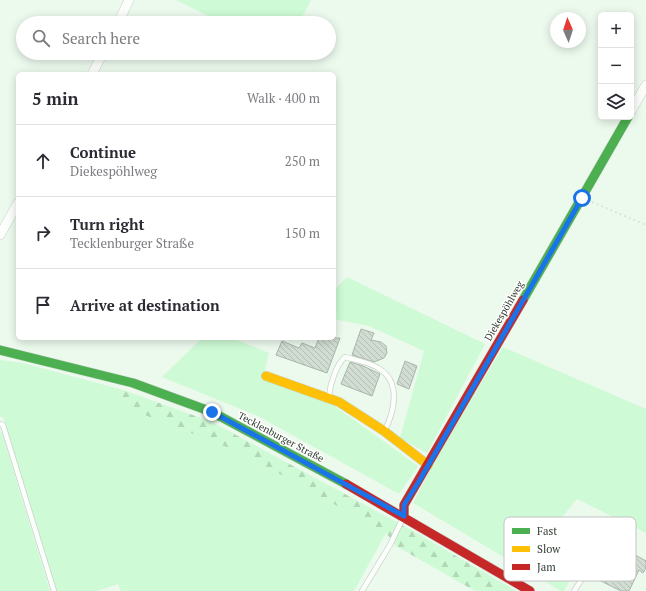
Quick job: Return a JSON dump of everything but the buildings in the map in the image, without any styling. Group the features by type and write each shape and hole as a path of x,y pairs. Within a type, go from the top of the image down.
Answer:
{"street":[{"path":"121,16 129,0"},
{"path":"93,72 99,60"},
{"path":"634,106 646,84"},
{"name":"Diekespöhlweg","path":"404,516 404,505 626,120"},
{"path":"0,235 16,207"},
{"name":"Tecklenburger Straße","path":"0,350 133,383 212,412 404,516 504,576"},
{"path":"266,376 328,397 384,432 428,465"},
{"name":"Tecklenburger Straße","path":"513,581 530,591"}],"lane":[{"path":"328,397 330,387 341,360 345,357 378,368 392,383 395,400 390,421 384,432"},
{"path":"0,424 3,425 54,591"},
{"path":"362,591 390,545 404,516"},
{"path":"574,591 581,581"}],"path":[{"path":"582,198 646,225"}],"green space":[{"path":"176,0 311,0 303,16 209,16"},
{"path":"347,277 485,344 427,453 400,438 424,351 369,326 336,319 336,288"},
{"path":"200,340 237,340 269,353 263,378 329,402 418,466 399,494 260,417 162,377"},
{"path":"503,347 646,409 646,533 636,528 636,517 614,517 577,499 562,517 504,517 504,557 413,503 441,449"},
{"path":"0,360 23,363 123,390 119,405 242,453 386,533 354,591 121,591 118,584 97,591 56,591 3,417 0,417"},
{"path":"123,390 212,422 413,531 516,591 475,591 396,546 386,533 242,453 119,405"},
{"path":"0,431 2,433 50,591 0,591"},
{"path":"544,581 569,581 564,591 561,591"}],"traffic: fast":[{"path":"523,300 626,120"},
{"path":"0,350 133,383 212,412 346,484"}],"traffic: slow":[{"path":"266,376 339,402 384,431 428,465"}],"traffic: jam":[{"path":"404,516 404,505 523,300"},
{"path":"346,484 504,576"},
{"path":"513,581 530,591"}],"route":[{"path":"212,412 404,516 404,505 582,198"}]}
